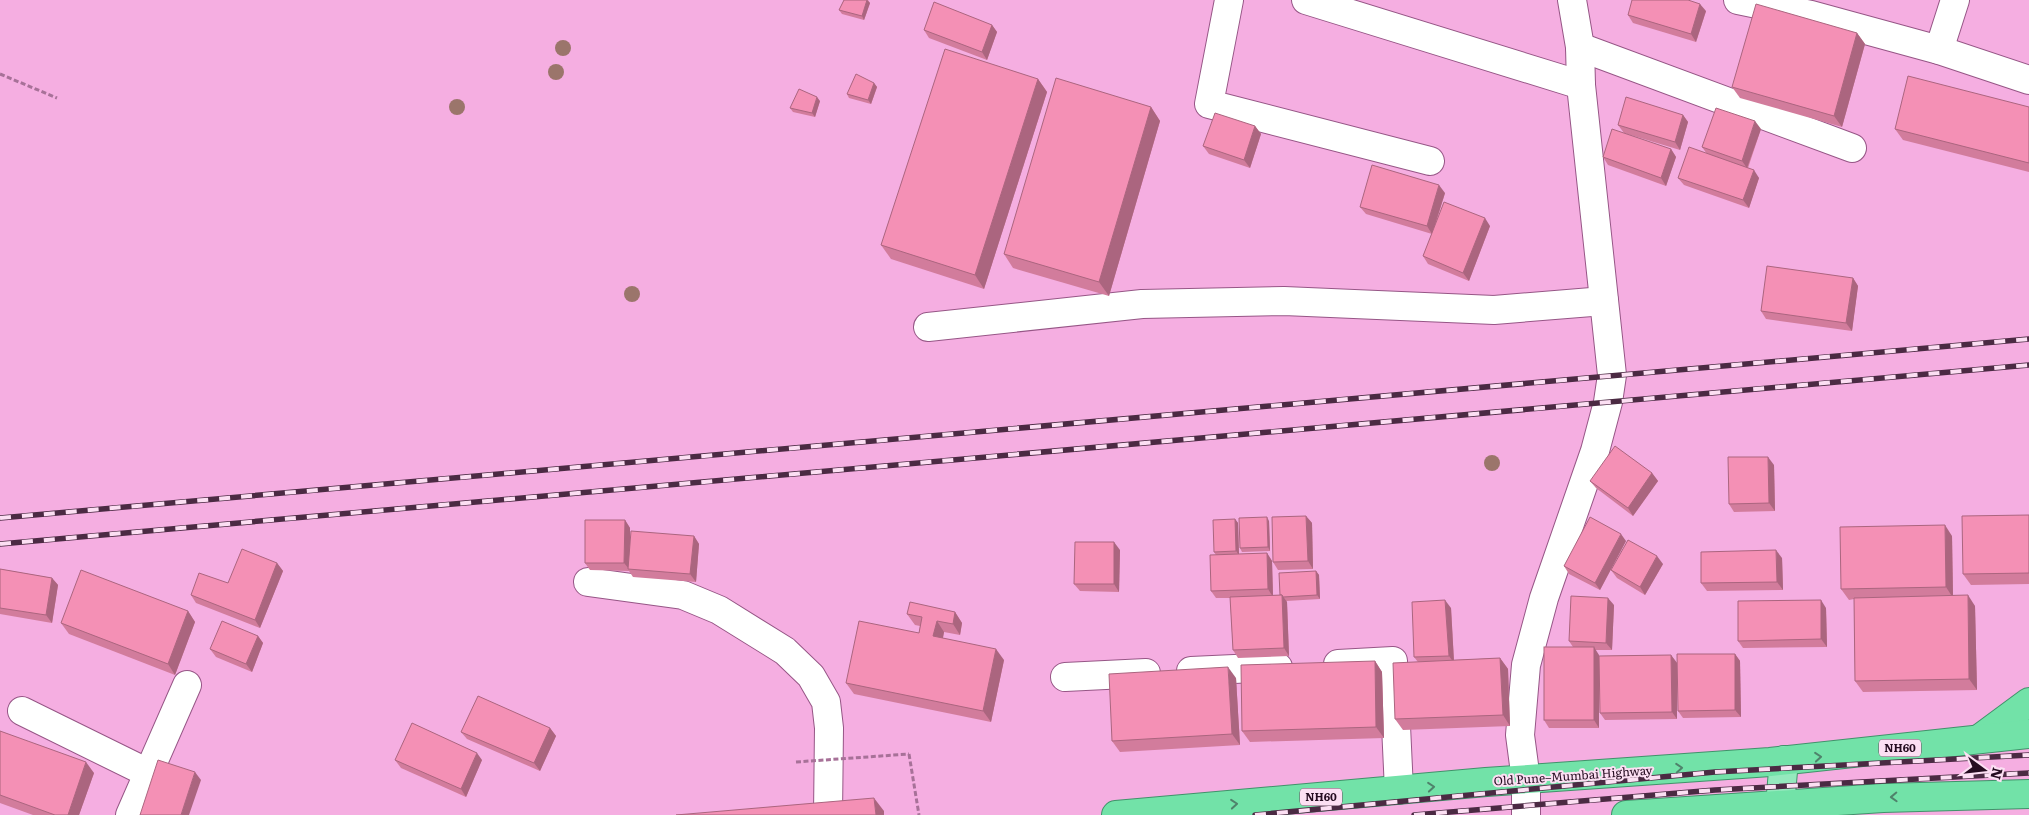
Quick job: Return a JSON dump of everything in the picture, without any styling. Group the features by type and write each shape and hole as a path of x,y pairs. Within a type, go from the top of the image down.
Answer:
{"highway":[{"path":"1978,740 2029,702"},
{"name":"Old Pune–Mumbai Highway","path":"1116,815 1399,790 1784,760 2029,734"},
{"path":"1626,815 1775,810 1943,795 2029,794"}],"main road":[{"path":"1775,810 1784,760"}],"street":[{"path":"1230,0 1209,104 1430,161"},
{"path":"1306,0 1581,85"},
{"path":"1526,815 1526,780 1520,735 1526,664 1544,598 1595,451 1612,376 1581,85 1580,47 1572,0"},
{"path":"1738,0 1811,15 1939,50 2029,80"},
{"path":"1939,50 1955,0"},
{"path":"1580,47 1852,148"},
{"path":"928,327 1142,304 1284,300 1494,310 1604,301"},
{"path":"588,582 683,595 719,610 785,652 811,676 826,702 829,728 828,815"},
{"path":"1065,678 1393,661 1399,790"},
{"path":"130,815 187,685"},
{"path":"22,711 148,773"}],"path":[{"path":"0,74 57,98"},
{"path":"796,762 909,754 919,815"}],"building":[{"path":"844,0 867,0 862,16 839,10"},
{"path":"1632,0 1688,0 1700,4 1691,34 1628,15"},
{"path":"934,2 992,25 982,52 924,30"},
{"path":"1756,4 1857,33 1834,116 1732,87"},
{"path":"945,49 1038,79 975,275 881,245"},
{"path":"856,74 874,83 868,100 847,94"},
{"path":"1908,76 2029,107 2029,163 1895,129"},
{"path":"1056,78 1151,107 1099,282 1004,254"},
{"path":"799,89 817,97 812,113 790,108"},
{"path":"1626,97 1683,115 1675,142 1618,125"},
{"path":"1716,108 1755,121 1742,161 1702,147"},
{"path":"1215,113 1255,126 1244,160 1203,146"},
{"path":"1612,129 1671,149 1661,178 1603,157"},
{"path":"1689,147 1754,170 1743,200 1678,178"},
{"path":"1372,165 1439,185 1427,226 1360,207"},
{"path":"1444,202 1485,218 1463,273 1423,256"},
{"path":"1767,266 1853,278 1846,323 1761,311"},
{"path":"1615,446 1652,473 1628,508 1590,481"},
{"path":"1728,457 1768,457 1769,503 1729,504"},
{"path":"2029,515 2029,573 1963,574 1962,516"},
{"path":"1306,516 1308,561 1273,562 1272,517"},
{"path":"1267,517 1268,547 1240,548 1239,518"},
{"path":"1590,517 1621,534 1595,583 1564,566"},
{"path":"1235,519 1236,551 1214,552 1213,520"},
{"path":"585,520 625,520 624,563 585,563"},
{"path":"1945,525 1946,587 1841,589 1840,527"},
{"path":"631,531 694,536 690,574 628,569"},
{"path":"1628,540 1657,556 1640,587 1611,570"},
{"path":"1075,542 1114,542 1114,584 1074,584"},
{"path":"242,549 277,563 255,620 191,595 199,573 228,583"},
{"path":"1776,550 1777,582 1701,583 1701,552"},
{"path":"1267,553 1268,589 1211,591 1210,555"},
{"path":"0,569 52,578 46,615 0,608"},
{"path":"81,570 188,611 168,664 61,623"},
{"path":"1316,571 1317,595 1283,597 1280,595 1279,573"},
{"path":"1282,595 1284,648 1233,650 1230,597"},
{"path":"1968,595 1969,679 1855,681 1854,598"},
{"path":"1571,596 1608,598 1606,643 1569,641"},
{"path":"1445,600 1449,656 1414,657 1412,602"},
{"path":"1821,600 1821,639 1738,641 1738,601"},
{"path":"910,602 955,612 953,624 937,621 933,636 996,649 983,711 846,683 859,621 919,633 922,617 907,614"},
{"path":"222,621 258,636 246,664 210,649"},
{"path":"1544,647 1594,647 1594,720 1544,720"},
{"path":"1677,654 1735,654 1735,710 1678,711"},
{"path":"1671,655 1672,712 1600,713 1599,656"},
{"path":"1500,658 1503,715 1395,719 1393,663"},
{"path":"1375,661 1376,727 1242,731 1241,665"},
{"path":"1228,667 1232,734 1112,741 1109,674"},
{"path":"478,696 550,728 534,763 461,732"},
{"path":"412,723 477,753 461,789 395,760"},
{"path":"0,731 86,762 68,815 55,815 0,795"},
{"path":"158,760 195,772 181,815 140,815"},
{"path":"874,798 876,815 676,815"}],"railway":[{"path":"0,518 2029,339"},
{"path":"0,544 2029,365"},
{"path":"1255,815 1715,772 2029,755"},
{"path":"1414,815 1715,790 2029,773"}]}
